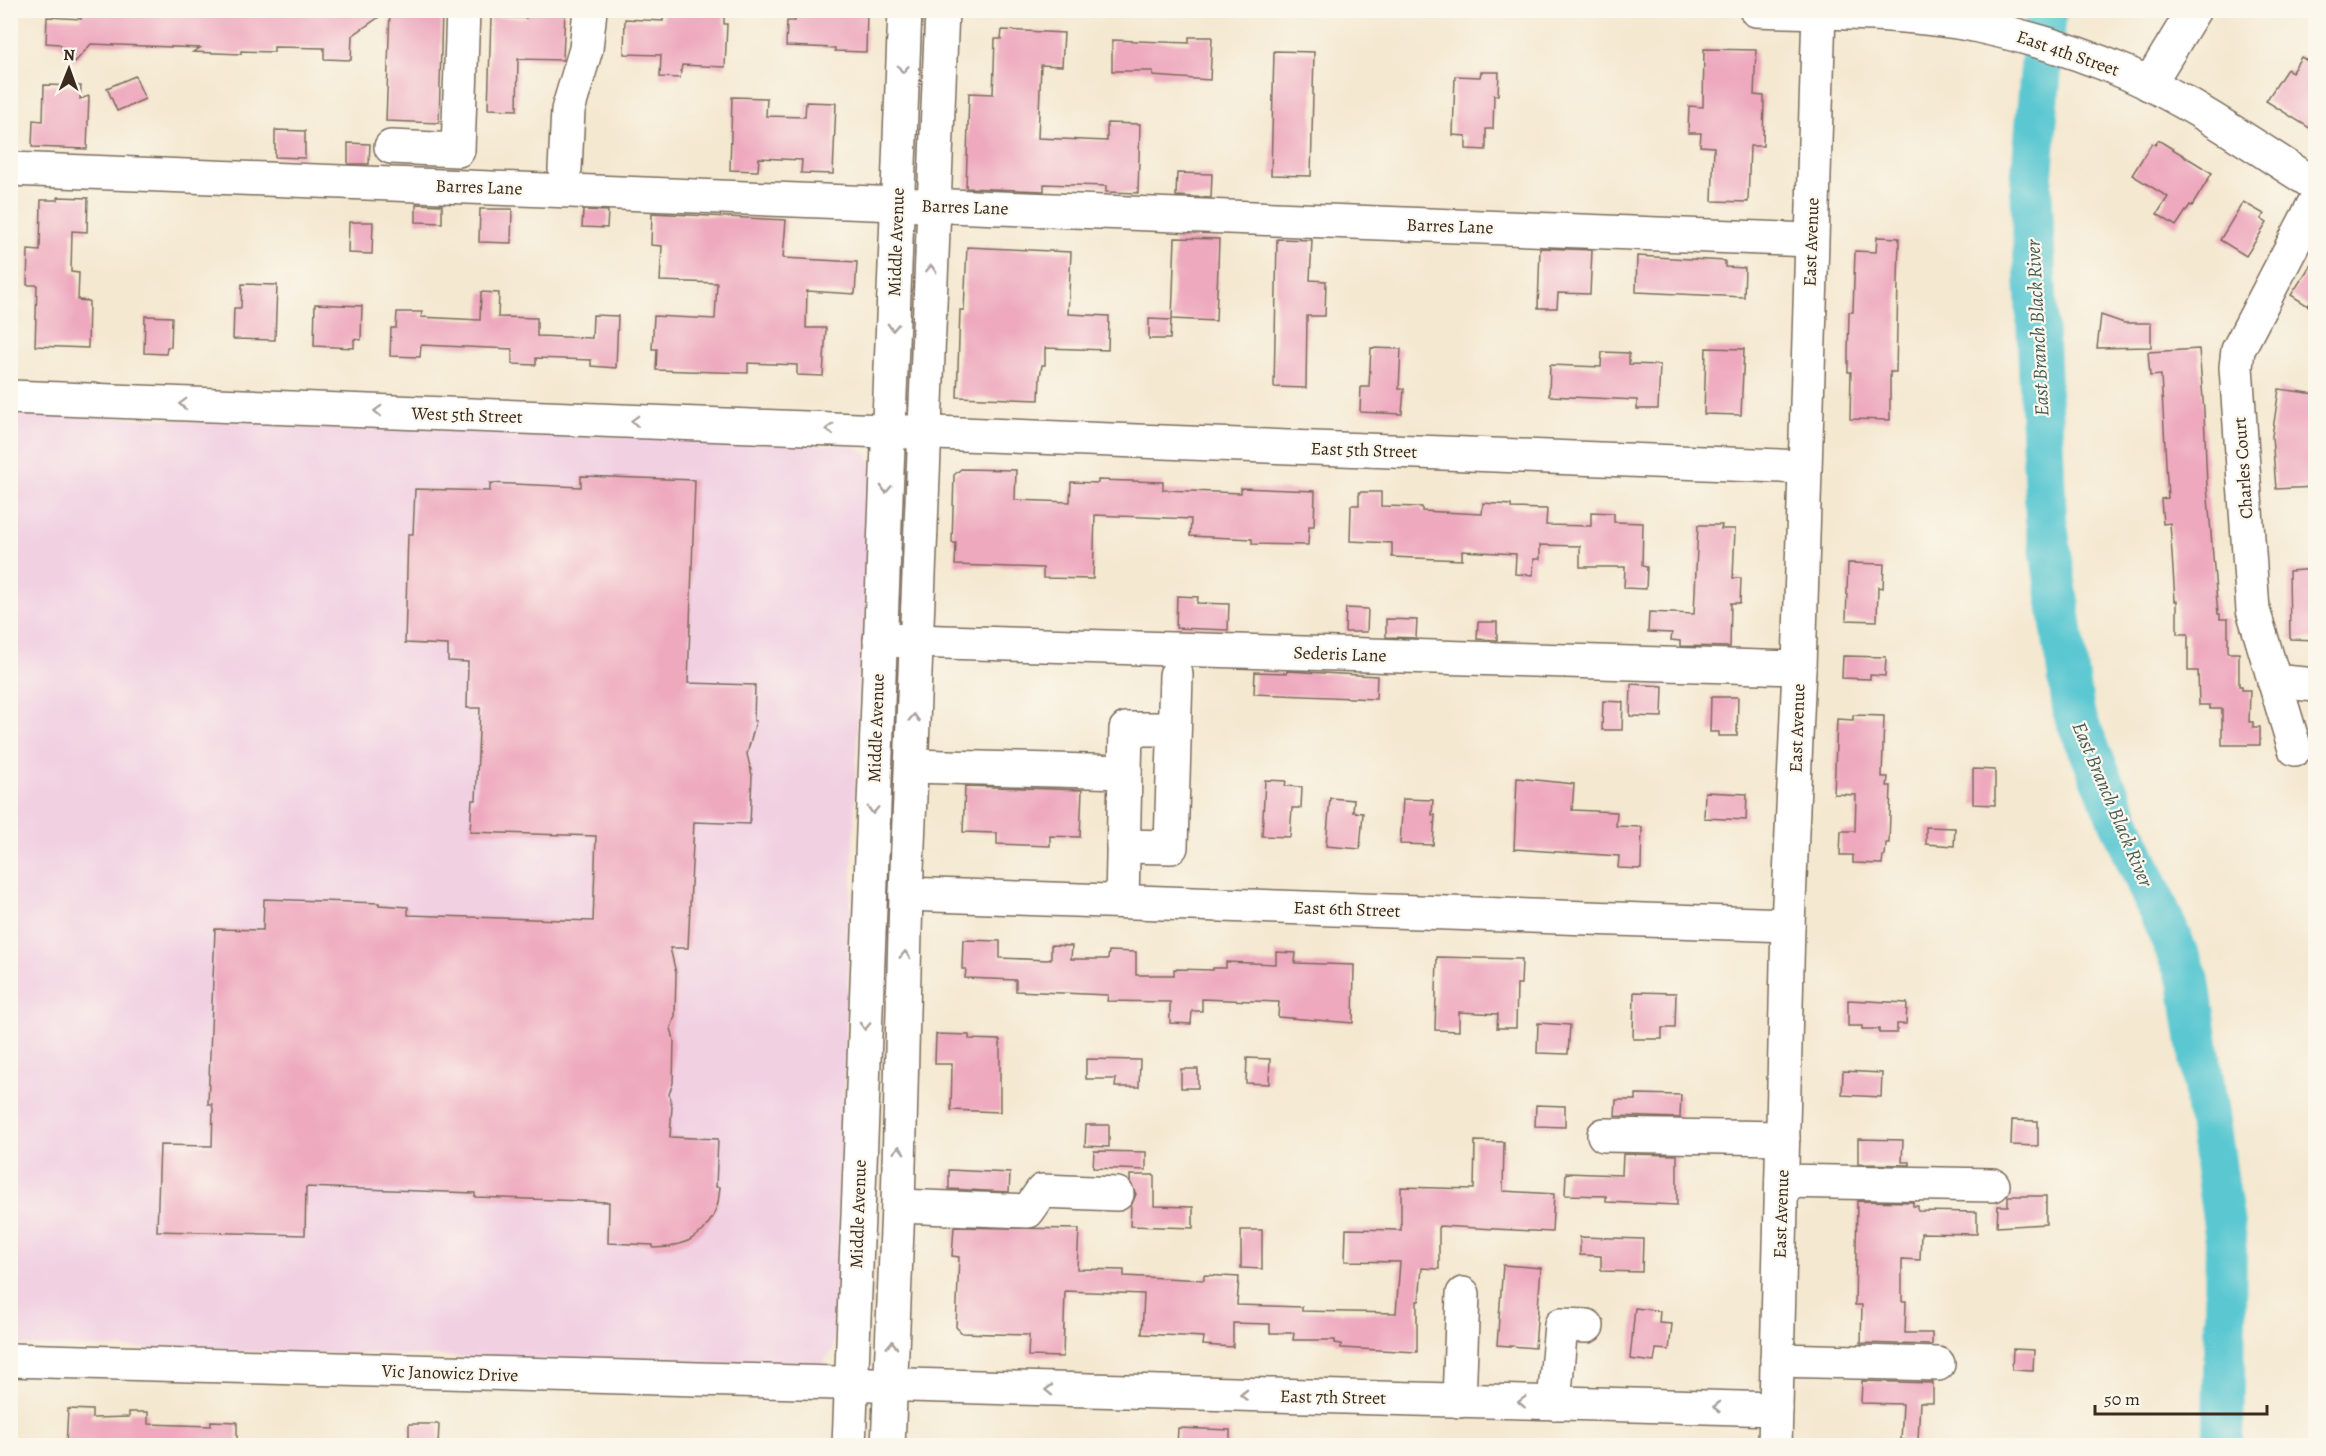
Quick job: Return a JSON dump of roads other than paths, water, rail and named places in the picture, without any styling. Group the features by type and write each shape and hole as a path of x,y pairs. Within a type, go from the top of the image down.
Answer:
{"street":[{"path":"391,147 458,150 463,10"},
{"path":"565,169 567,110 586,49 590,10"},
{"name":"Middle Avenue","path":"849,1446 905,10"},
{"name":"Middle Avenue","path":"888,1446 898,1206 906,894 942,10"},
{"name":"East 4th Street","path":"1756,10 1908,15 2001,31 2068,51 2138,79 2207,117 2316,184"},
{"path":"2138,79 2194,10"},
{"name":"East Avenue","path":"1775,1446 1788,925 1799,668 1819,12"},
{"name":"Barres Lane","path":"10,169 1811,240"},
{"name":"Charles Court","path":"2295,749 2255,621 2236,358 2238,350 2316,200"},
{"name":"West 5th Street","path":"10,397 924,432"},
{"name":"East 5th Street","path":"924,432 1804,467"},
{"name":"Sederis Lane","path":"880,640 1799,668"},
{"path":"1124,846 1171,847 1176,675"},
{"path":"2274,681 2316,685"},
{"path":"1122,901 1126,729 1174,729"},
{"path":"912,766 1125,772"},
{"name":"East 6th Street","path":"906,894 1788,925"},
{"path":"1604,1135 1783,1138"},
{"path":"1782,1181 1993,1185"},
{"path":"898,1206 1028,1211 1042,1191 1116,1194"},
{"path":"1459,1401 1463,1294"},
{"path":"1554,1403 1561,1325 1587,1326"},
{"name":"Vic Janowicz Drive","path":"10,1360 890,1386"},
{"path":"1777,1360 1938,1364"},
{"name":"East 7th Street","path":"890,1386 1776,1409"}],"waterway":[{"name":"East Branch Black River","path":"2046,10 2031,185 2046,519 2074,714 2189,981 2226,1240 2223,1446"}]}
